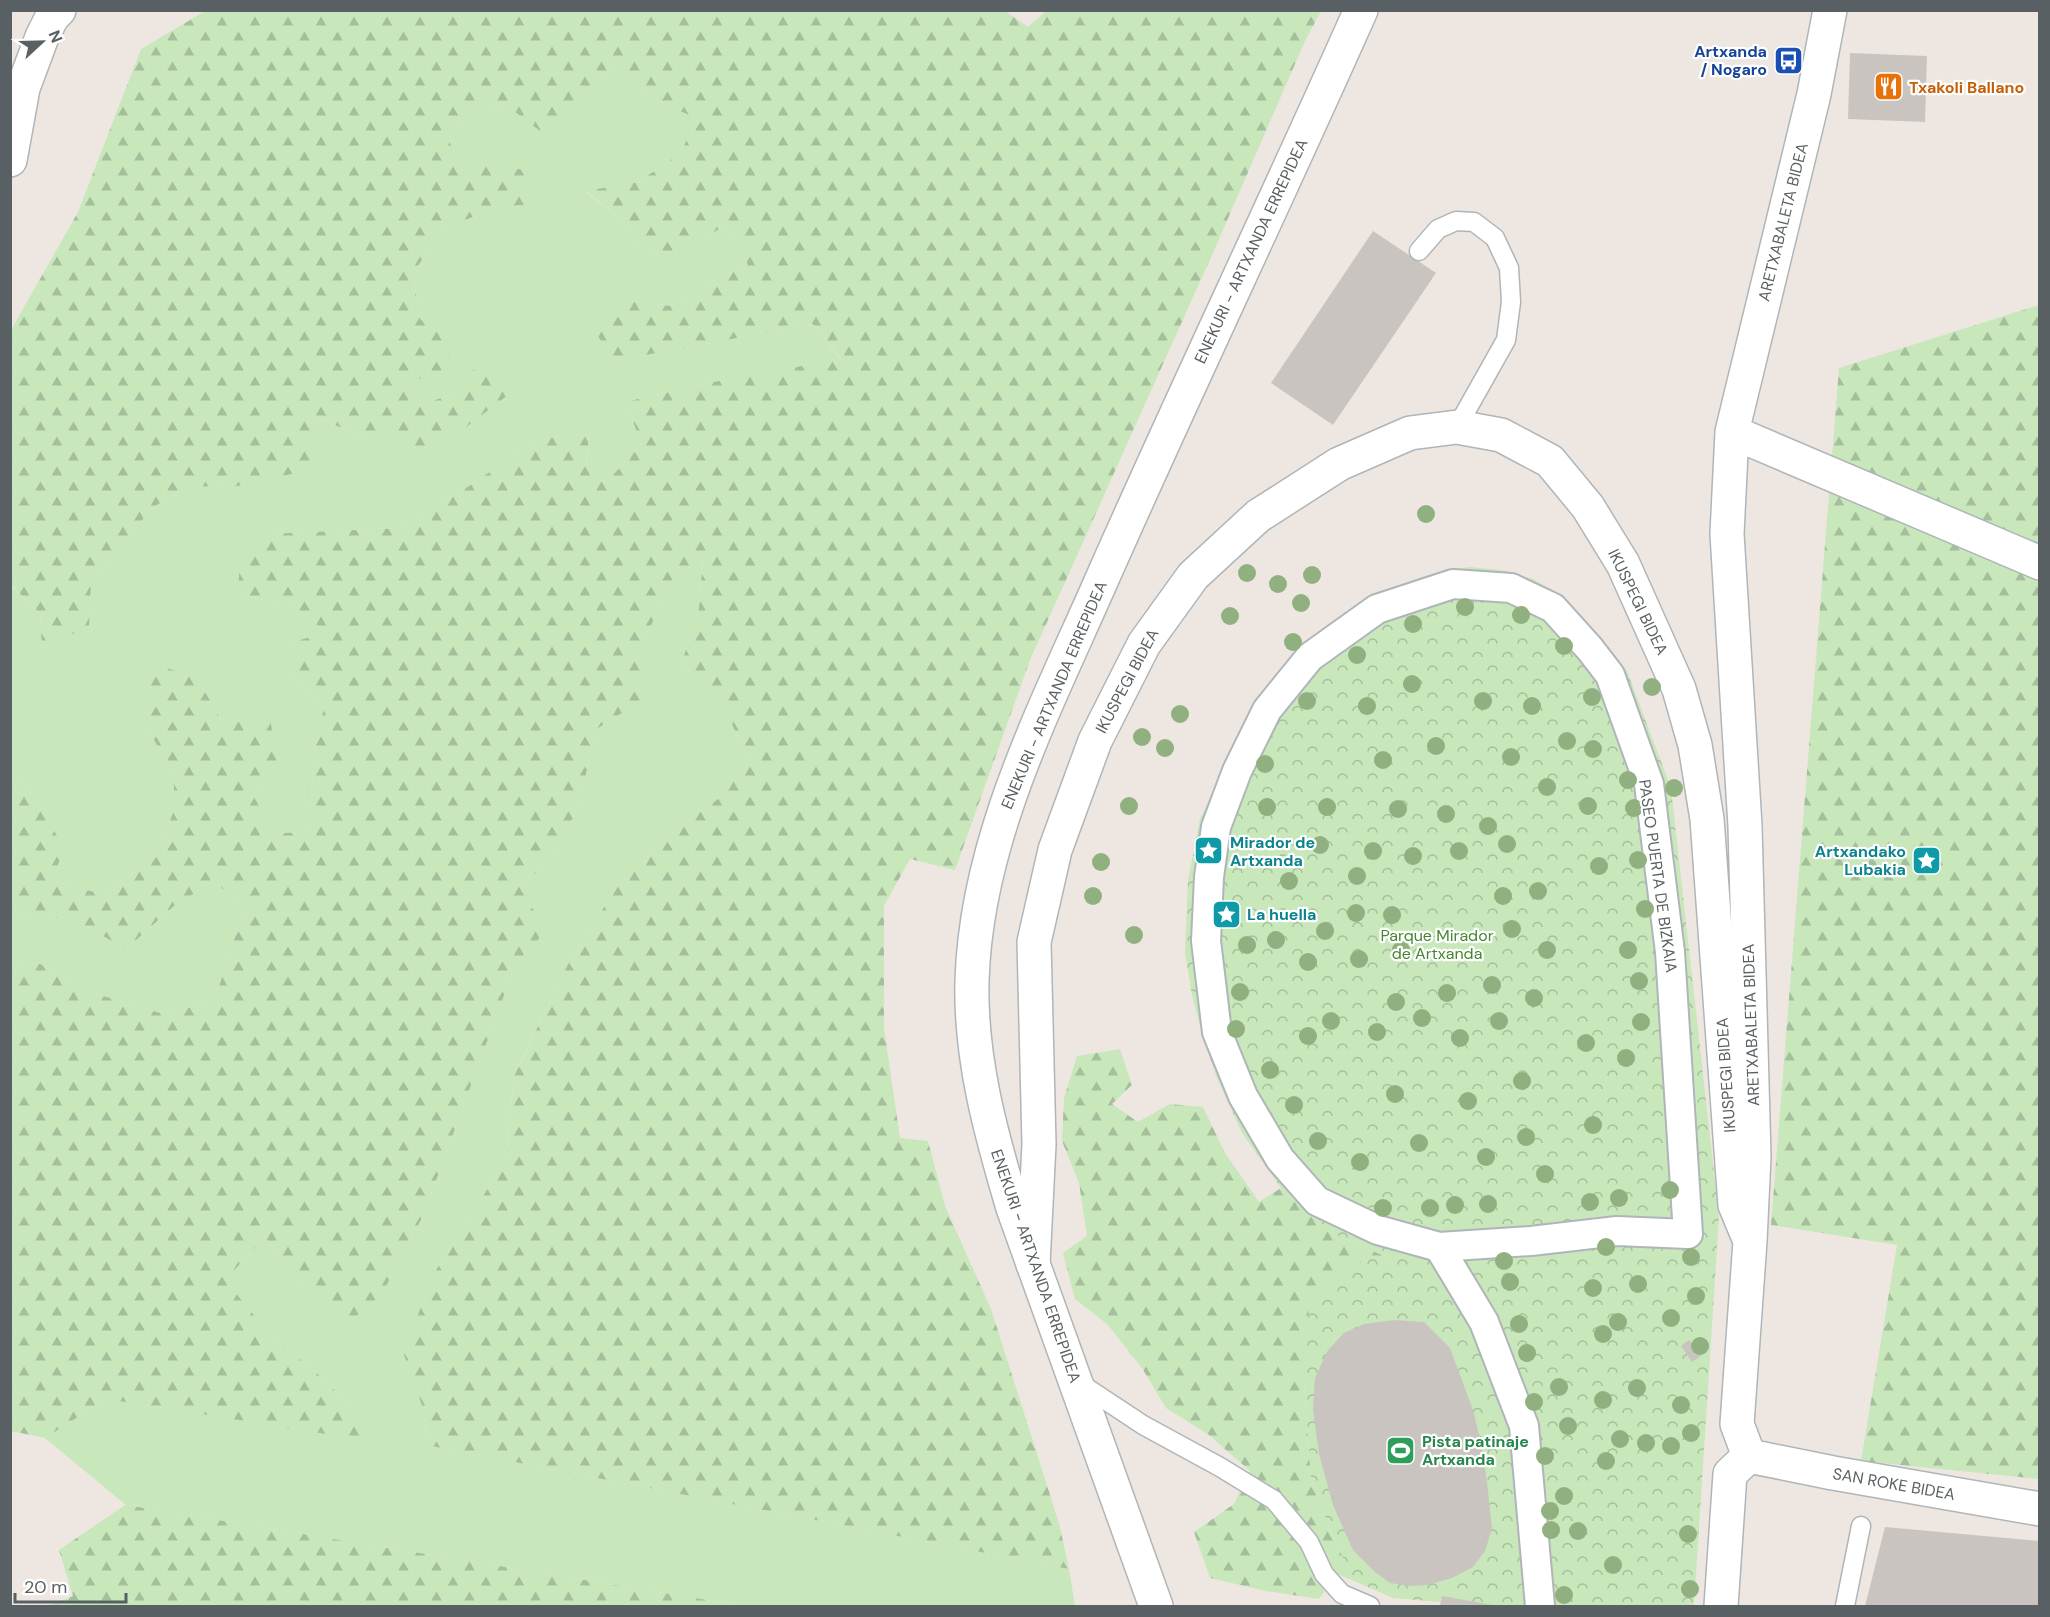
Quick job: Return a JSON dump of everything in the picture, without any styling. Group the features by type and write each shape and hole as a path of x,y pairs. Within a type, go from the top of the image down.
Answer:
{"street":[{"path":"10,160 23,88 42,37 52,17 59,10"},
{"name":"ENEKURI - ARTXANDA ERREPIDEA","path":"1156,1606 1013,1208 996,1151 975,1055 972,981 979,909 1001,819 1022,764 1132,512 1361,10"},
{"name":"ARETXABALETA BIDEA","path":"1749,1456 1737,1424 1754,1157 1745,826 1727,534 1732,432 1814,94 1830,10"},
{"name":"IKUSPEGI BIDEA","path":"1033,1264 1039,1144 1034,942 1055,850 1095,741 1139,653 1193,576 1258,516 1339,464 1410,433 1457,427 1501,435 1550,461 1588,507 1623,564 1679,689 1695,745 1707,819 1735,1206 1750,1241"},
{"path":"1732,432 2040,563"},
{"name":"PASEO PUERTA DE BIZKAIA","path":"1453,584 1511,588 1553,608 1610,675 1649,784 1670,952 1688,1234 1617,1230 1531,1241 1438,1247 1378,1230 1317,1201 1280,1159 1243,1096 1217,1032 1206,941 1209,877 1216,827 1237,771 1267,710 1310,657 1377,609 1453,584"},
{"path":"1438,1247 1484,1322 1524,1426 1540,1606"},
{"path":"1721,1606 1730,1473 1749,1456"},
{"name":"SAN ROKE BIDEA","path":"1749,1456 2040,1509"}],"lane":[{"path":"1419,251 1438,229 1456,221 1474,222 1495,238 1509,268 1511,302 1506,340 1457,427"},
{"path":"1074,1380 1143,1425 1220,1467 1274,1500 1309,1542 1324,1574 1342,1594 1370,1606"},
{"path":"1845,1606 1861,1526"}],"green space":[{"path":"207,10 1004,10 1028,27 1046,11 1321,11 1305,41 1216,246 1030,660 955,870 910,859 884,906 884,1028 900,1138 928,1141 945,1206 991,1309 1059,1523 1069,1569 426,1445 425,1414 404,1355 431,1278 506,1160 514,1076 567,966 616,888 679,827 725,794 747,756 720,699 681,665 699,608 703,558 673,578 642,645 642,700 595,730 580,803 555,854 520,888 546,930 514,968 423,1216 382,1294 347,1324 306,1293 265,1237 225,1280 267,1331 325,1380 361,1419 370,1441 106,1399 45,1438 11,1431 11,967 36,962 100,995 167,1015 215,999 245,905 213,882 174,906 126,949 71,918 11,916 11,765 44,813 64,848 52,881 102,894 155,859 174,810 174,776 143,720 154,664 197,678 223,723 270,720 278,758 254,797 275,834 309,831 314,753 324,708 290,676 294,642 326,632 292,605 238,595 240,557 268,534 400,528 469,486 532,443 590,427 586,464 613,475 642,444 625,402 708,383 841,359 813,324 613,361 595,331 624,300 671,306 710,283 748,265 724,226 681,253 643,251 620,219 586,191 638,182 681,153 696,118 653,99 613,67 578,110 544,134 510,108 471,107 449,141 469,179 492,161 526,171 532,204 498,208 445,227 413,273 420,319 452,344 442,374 406,381 430,402 462,390 479,360 512,392 461,431 411,453 395,428 366,438 315,417 309,470 233,487 188,486 152,508 91,584 89,626 42,649 40,614 11,585 11,330 78,212 141,49"},
{"path":"613,67 653,99 697,118 681,153 638,182 586,192 620,219 643,251 681,253 724,226 748,265 710,283 671,306 623,300 612,361 813,324 841,360 708,383 625,402 642,444 613,475 586,465 590,428 532,443 469,486 400,528 268,534 238,595 292,605 327,632 294,642 290,676 324,708 314,753 309,831 275,834 254,797 278,758 223,723 197,678 143,720 174,776 174,810 155,859 102,894 52,881 44,813 11,765 10,585 40,614 42,648 89,626 91,584 152,508 188,486 233,487 314,417 366,438 462,390 429,402 405,380 420,319 413,273 445,227 498,208 531,204 469,180 449,141 471,107 578,110"},
{"path":"2039,305 2039,1479 1861,1461 1897,1245 1771,1225 1839,368"},
{"path":"703,557 699,608 681,665 720,699 747,756 725,794 679,827 616,888 567,966 514,1075 506,1160 431,1278 405,1355 425,1414 426,1445 1069,1569 1075,1606 744,1606 126,1505 45,1438 106,1399 369,1440 361,1419 325,1380 267,1331 224,1281 265,1237 306,1293 382,1294 423,1216 514,968 545,930 520,888 555,854 580,803 595,730 641,700 642,645 673,578"},
{"name":"Parque Mirador de Artxanda","path":"1470,567 1501,570 1533,579 1557,593 1582,616 1627,671 1671,788 1719,1217 1694,1606 1485,1606 1393,1598 1354,1581 1332,1534 1311,1478 1303,1369 1309,1309 1338,1273 1368,1259 1392,1259 1329,1232 1281,1188 1242,1133 1217,1078 1192,995 1185,953 1188,880 1200,819 1226,764 1382,593 1425,576"},
{"path":"213,882 245,905 215,999 167,1015 100,995 36,962 11,967 11,916 71,918 126,949 174,906"},
{"path":"1120,1049 1132,1085 1112,1104 1138,1122 1170,1104 1203,1107 1225,1153 1259,1202 1281,1188 1329,1232 1394,1260 1303,1369 1311,1478 1332,1534 1354,1581 1337,1574 1319,1599 1266,1591 1210,1578 1194,1532 1234,1504 1250,1471 1209,1435 1166,1408 1142,1368 1107,1324 1075,1299 1063,1253 1087,1236 1079,1183 1062,1141 1064,1098 1077,1056"},
{"path":"125,1505 744,1606 47,1606 73,1596 59,1550"}],"building":[{"name":"Txakoli Ballano","path":"1850,53 1927,56 1925,122 1848,119"},
{"path":"1373,231 1436,273 1333,425 1271,383"},
{"name":"Pista patinaje Artxanda","path":"1395,1320 1424,1322 1450,1348 1473,1410 1482,1447 1488,1491 1492,1529 1485,1551 1473,1567 1452,1578 1428,1585 1409,1586 1390,1583 1353,1550 1333,1505 1319,1454 1313,1409 1315,1378 1328,1350 1344,1333 1364,1324"},
{"path":"1689,1340 1701,1356 1692,1362 1681,1346"},
{"path":"1885,1527 2040,1541 2040,1606 1865,1606"},
{"path":"1442,1596 1492,1605 1492,1606 1440,1606"}],"place":[{"name":"Artxanda / Nogaro","path":"1788,60"},
{"name":"Txakoli Ballano","path":"1888,87"},
{"name":"Mirador de Artxanda","path":"1209,851"},
{"name":"Artxandako Lubakia","path":"1927,860"},
{"name":"La huella","path":"1226,914"},
{"name":"Pista patinaje Artxanda","path":"1401,1450"}]}
